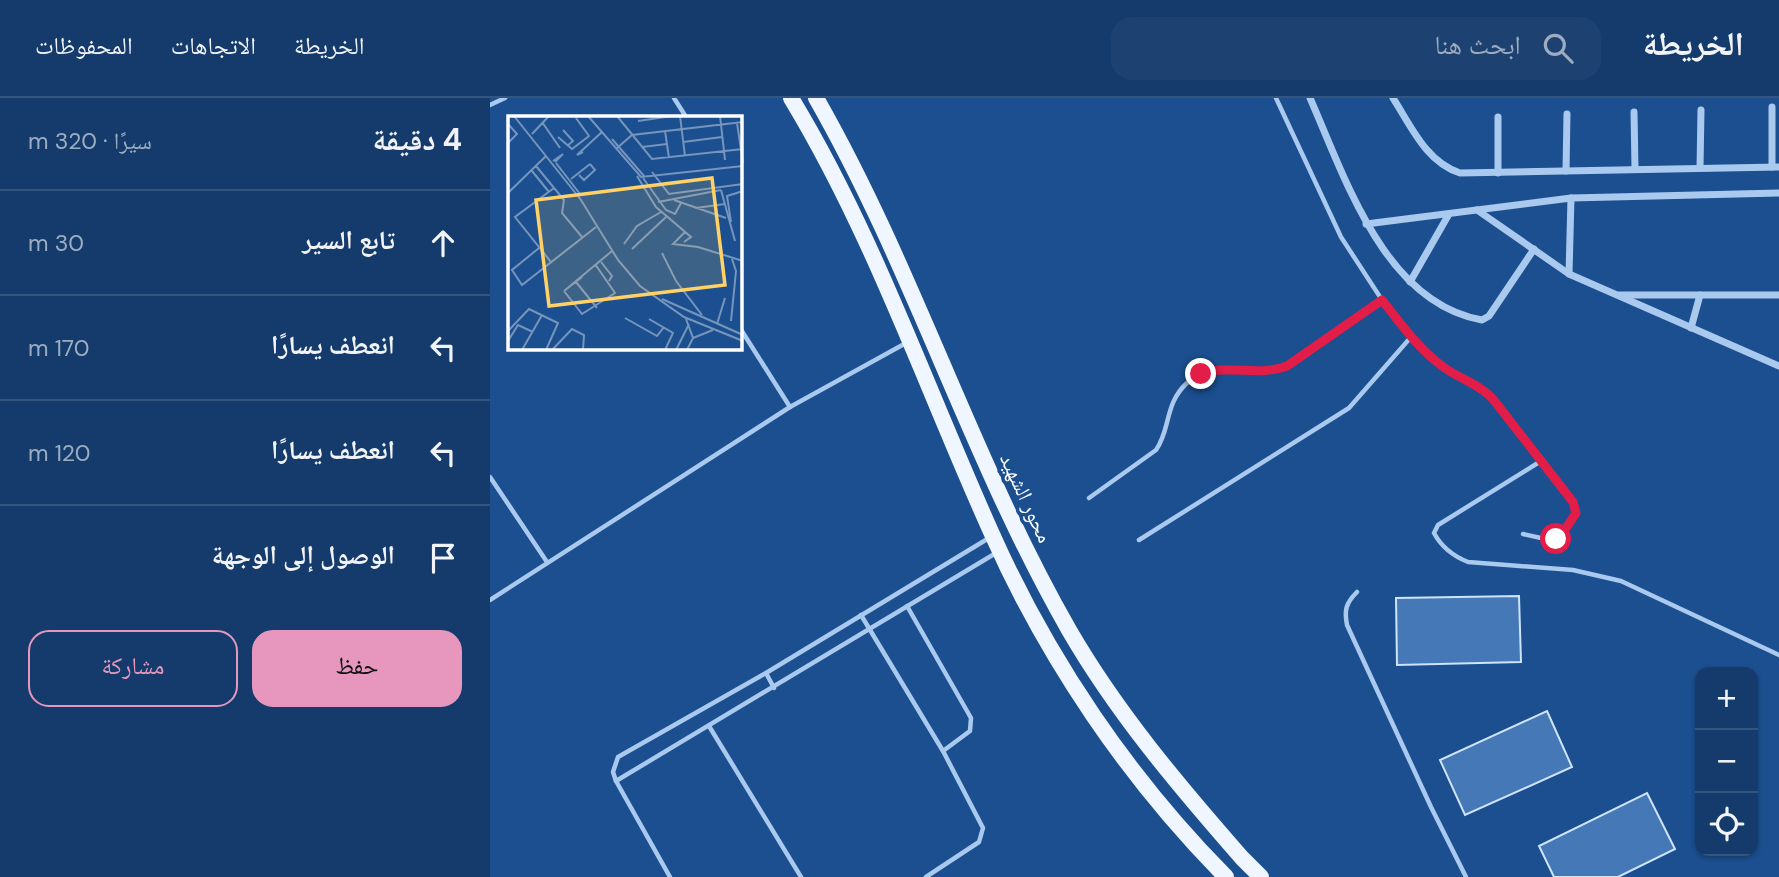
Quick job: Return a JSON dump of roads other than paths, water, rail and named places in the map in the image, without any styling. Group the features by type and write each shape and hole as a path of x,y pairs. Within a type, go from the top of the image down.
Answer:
{"main road":[{"name":"محور الشهيد","path":"790,98 818,142 833,173 910,341 996,543 1029,608 1102,728 1168,814 1226,877"},
{"name":"محور الشهيد","path":"816,98 868,196 998,490 1070,632 1144,742 1242,859 1261,877"}],"street":[{"path":"1310,98 1366,224 1410,282 1437,302 1472,319 1482,320 1489,316 1534,250"},
{"path":"1393,98 1429,154 1438,163 1460,173 1777,166 1772,107"},
{"path":"1700,168 1701,110"},
{"path":"1634,112 1635,169"},
{"path":"1566,114 1566,171"},
{"path":"1498,117 1498,173"},
{"path":"1366,224 1571,198 1779,192"},
{"path":"1569,274 1571,198"},
{"path":"1477,210 1569,274 1779,366"},
{"path":"1410,282 1450,214"},
{"path":"1614,295 1779,295"},
{"path":"1691,328 1700,295"}],"lane":[{"path":"490,105 505,98"},
{"path":"674,98 685,116"},
{"path":"1276,98 1341,237 1382,300 1411,337 1439,364 1486,391 1575,505 1576,513 1560,537 1556,539 1523,534"},
{"path":"1089,498 1156,450 1162,440 1172,404 1182,387 1194,377 1219,369 1265,371 1287,366 1382,300"},
{"path":"742,331 790,407"},
{"path":"1139,540 1349,408 1411,337"},
{"path":"490,600 790,407 910,341"},
{"path":"1541,461 1438,525 1434,533 1437,539 1455,556 1468,562 1573,570 1621,581 1779,655"},
{"path":"490,477 547,562"},
{"path":"615,781 907,606 996,543"},
{"path":"670,877 615,781 613,772 618,757 766,673 861,615 996,543"},
{"path":"1357,592 1348,601 1345,613 1347,625 1466,877"},
{"path":"907,606 971,718 970,731 965,737 943,751"},
{"path":"861,615 943,751 981,822 983,836 979,842 926,877"},
{"path":"766,673 774,688"},
{"path":"709,726 801,877"}]}
